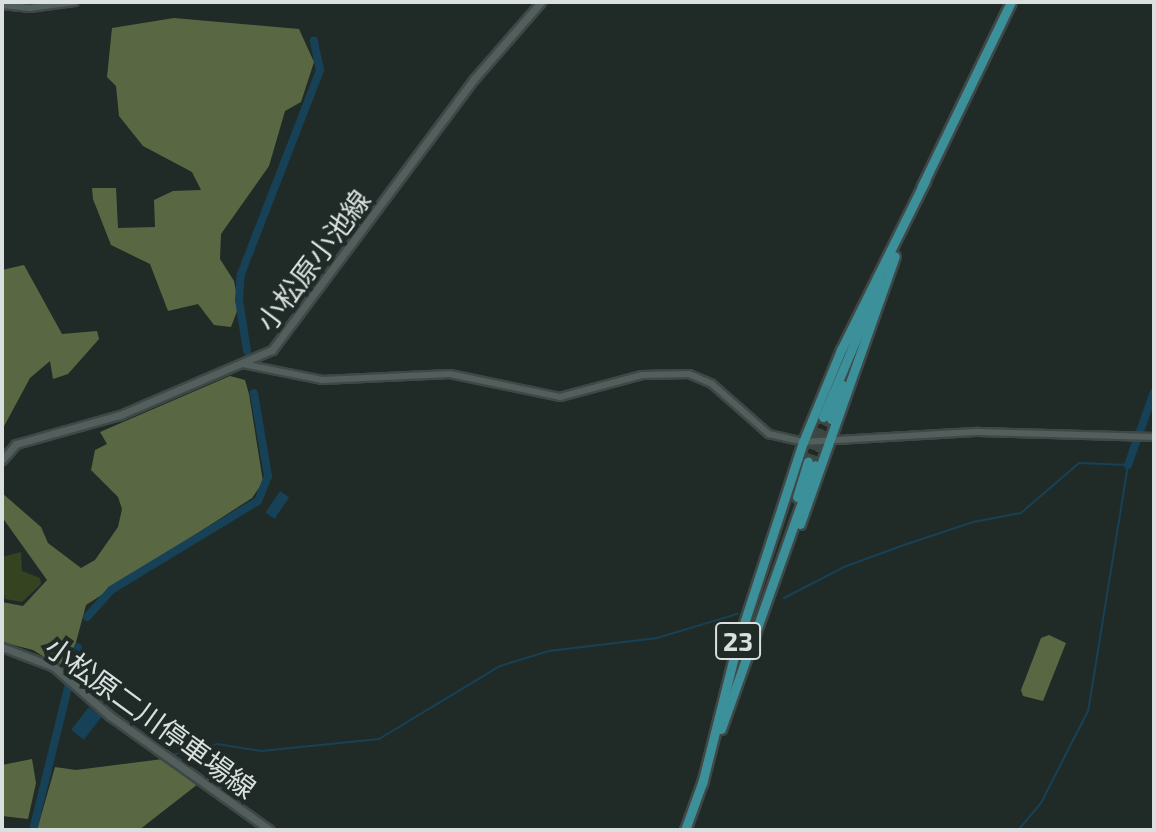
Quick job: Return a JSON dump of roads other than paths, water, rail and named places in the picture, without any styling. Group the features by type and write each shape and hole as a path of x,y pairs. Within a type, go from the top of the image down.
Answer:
{"highway":[{"path":"803,442 821,396 1011,2"},
{"path":"895,256 827,418 925,181"},
{"path":"832,440 909,218"},
{"name":"23","path":"761,617 832,440"},
{"name":"23","path":"702,784 737,645 803,442"},
{"name":"23","path":"685,830 811,463 761,617 736,686"}],"main road":[{"name":"小松原小池線","path":"2,460 16,444 120,415 243,364 282,340 474,79 541,2"},
{"name":"小松原二川停車場線","path":"2,647 41,660 120,724 270,830"}],"street":[{"path":"2,5 30,8 75,2"},
{"path":"243,364 322,380 450,374 560,397 674,372 712,384 769,434 803,442 979,432 1154,437"}],"water":[{"path":"280,491 289,497 275,519 265,513"},
{"path":"89,707 102,717 84,740 71,730"}],"waterway":[{"path":"247,351 239,300 241,274 320,70 314,41"},
{"path":"1128,465 1154,392"},
{"path":"87,617 111,590 258,501 268,476 254,393"},
{"path":"784,598 844,567 901,546 973,522 1021,513 1079,463 1128,465 1088,711 1041,803 1018,830"},
{"path":"172,755 217,744 261,751 379,739 500,666 549,651 657,638 737,614"},
{"path":"33,830 78,647"}],"tunnel":[{"path":"808,462 823,417"},
{"path":"815,465 831,419"}]}
